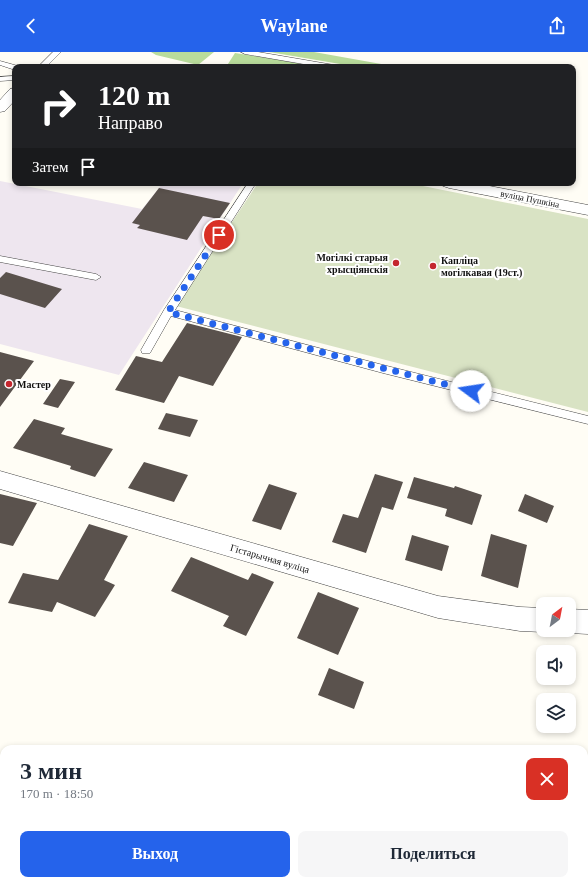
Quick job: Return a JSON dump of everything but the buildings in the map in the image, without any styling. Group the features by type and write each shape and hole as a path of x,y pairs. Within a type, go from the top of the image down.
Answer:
{"street":[{"path":"0,108 12,95"},
{"name":"вуліца Пушкіна","path":"464,186 588,210"},
{"name":"Гістарычная вуліца","path":"0,480 438,607 520,619 536,620"},
{"path":"576,621 588,622"}],"lane":[{"path":"45,64 57,52"},
{"path":"245,52 316,64"},
{"path":"0,63 12,67"},
{"path":"0,79 12,78"},
{"path":"146,350 168,312 250,186"},
{"path":"0,258 96,277"},
{"path":"168,312 384,369 588,420"}],"shaded area":[{"path":"0,181 12,183 12,186 25,186 142,209 161,186 241,186 119,375 0,344"}],"green space":[{"path":"151,52 214,52 199,64 156,55"},
{"path":"269,52 314,52 381,64 340,64"},
{"path":"235,53 304,64 228,64"},
{"name":"Могілкі старыя хрысціянскія","path":"256,186 423,186 588,219 588,412 176,306"}],"place":[{"name":"Могілкі старыя хрысціянскія","path":"396,263"},
{"name":"Капліца могілкавая (19ст.)","path":"433,266"},
{"name":"Мастер","path":"9,384"}],"route":[{"path":"219,235 168,312 471,391"}]}
